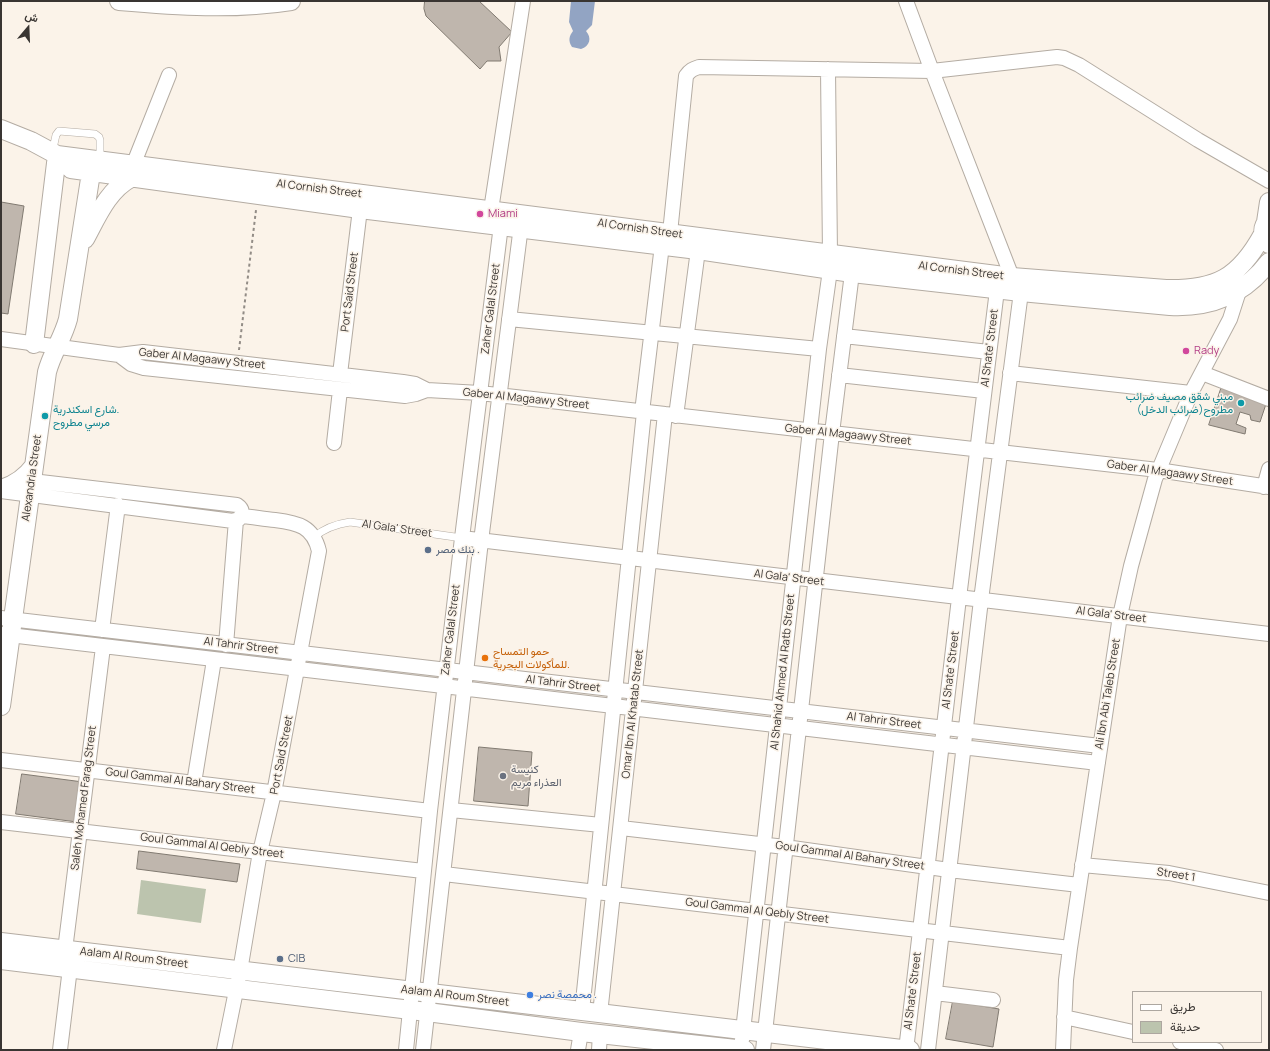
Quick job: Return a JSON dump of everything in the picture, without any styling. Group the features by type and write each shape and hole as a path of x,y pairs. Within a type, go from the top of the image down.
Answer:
{"street":[{"path":"120,1 201,7 246,6 291,1"},
{"name":"Zaher Galal Street","path":"423,1050 419,1011 421,992 424,871 444,687 480,393 523,1"},
{"path":"906,1 1016,285"},
{"path":"828,69 932,71 1064,58 1079,65 1198,140 1269,181"},
{"name":"Omar Ibn Al Khatab Street","path":"582,1011 643,412 652,332 666,239 686,76 693,69 699,67 828,69"},
{"name":"Al Shahid Ahmed Al Ratb Street","path":"741,1050 793,578 830,262 828,69"},
{"path":"80,249 106,201 131,173 169,75"},
{"name":"Al Cornish Street","path":"1,129 31,140 55,158"},
{"name":"Al Cornish Street","path":"1,140 55,158 95,164 131,173 258,195 360,209 499,215"},
{"path":"34,344 55,158"},
{"name":"Alexandria Street","path":"1,706 6,627 32,481 47,372 64,334 68,319 95,164"},
{"name":"Al Cornish Street","path":"131,173 499,215 521,221 1170,306 1185,307 1199,305 1233,294 1262,272 1269,262"},
{"path":"1267,230 1269,202"},
{"name":"Port Said Street","path":"340,374 360,209"},
{"name":"Zaher Galal Street","path":"421,992 444,874 481,541 521,221"},
{"name":"Al Cornish Street","path":"666,239 698,250 830,262 852,273 997,290 1016,285 1183,289 1206,285 1226,278 1238,270 1252,254 1267,230"},
{"name":"Omar Ibn Al Khatab Street","path":"600,1014 650,561 671,415 687,335 698,250"},
{"name":"Ali Ibn Abi Taleb Street","path":"1064,1050 1066,980 1070,948 1120,616 1130,566 1150,490 1191,394 1223,331 1238,270"},
{"name":"Al Shahid Ahmed Al Ratb Street","path":"764,1041 815,581 852,273"},
{"name":"Al Shate' Street","path":"928,1050 980,600 1010,373 1016,285"},
{"path":"1199,305 1206,285 1226,287 1233,294"},
{"name":"Al Shate' Street","path":"906,1050 997,290"},
{"path":"509,319 687,335 819,349"},
{"path":"844,336 989,352"},
{"name":"Gaber Al Magaawy Street","path":"1,339 119,355 143,352 340,374 409,383 427,390 480,393 1158,470 1267,487"},
{"name":"Gaber Al Magaawy Street","path":"119,355 131,364 144,368 405,396 427,390"},
{"path":"1010,373 1191,394"},
{"path":"1202,373 1269,399"},
{"path":"839,375 984,391"},
{"path":"334,443 340,390"},
{"path":"1267,487 1269,469"},
{"path":"1,490 16,483 29,473 32,481"},
{"path":"1,490 32,481 237,505 242,510 239,518 226,645"},
{"path":"32,481 118,505 167,512 293,522 304,527 314,537"},
{"path":"167,512 168,497"},
{"path":"102,630 118,505"},
{"name":"Port Said Street","path":"224,1050 240,971 260,852 274,793 319,551 314,537"},
{"name":"Al Gala' Street","path":"462,538 1269,634"},
{"name":"Al Tahrir Street","path":"6,627 102,630 1100,746"},
{"name":"Al Tahrir Street","path":"6,627 103,647 1098,763"},
{"name":"Saleh Mohamed Farag Street","path":"65,950 103,647"},
{"path":"194,783 214,660"},
{"name":"Goul Gammal Al Bahary Street","path":"1,760 430,811"},
{"path":"451,810 601,825"},
{"name":"Goul Gammal Al Qebly Street","path":"1,822 424,871"},
{"name":"Goul Gammal Al Bahary Street","path":"620,828 785,847 949,870 1079,885"},
{"name":"Street 1","path":"1082,865 1169,873 1269,893"},
{"name":"Goul Gammal Al Qebly Street","path":"444,874 1070,948"},
{"name":"Aalam Al Roum Street","path":"1,942 743,1030 764,1041 910,1050"},
{"name":"Aalam Al Roum Street","path":"1,960 581,1032 600,1042 745,1050"},
{"path":"60,1050 70,968"},
{"path":"935,993 993,1000"},
{"name":"Zaher Galal Street","path":"406,1050 419,1011"},
{"path":"1064,1016 1132,1032"},
{"path":"578,1050 581,1032"},
{"path":"1184,1043 1216,1050"}],"lane":[{"path":"55,158 56,136 59,131 95,134 100,140 95,164"},
{"name":"Al Gala' Street","path":"314,537 320,532 334,525 350,522 462,538"}],"path":[{"path":"237,363 258,195"}],"green space":[{"path":"141,880 206,889 201,923 137,914"}],"water":[{"path":"571,1 595,1 592,25 586,31 589,36 589,42 584,48 581,49 572,47 570,43 570,37 573,31 569,22"}],"building":[{"path":"425,1 479,1 512,32 499,47 501,61 487,61 480,69 426,16 424,9"},
{"path":"1,202 24,206 8,314 1,313"},
{"name":"مبني شقق مصيف ضرائب مطروح(ضرائب الدخل)","path":"1225,377 1269,395 1260,422 1251,420 1250,415 1240,412 1236,424 1246,428 1245,434 1209,425"},
{"name":"كنيسة العذراء مريم","path":"479,747 532,752 528,806 474,801"},
{"path":"22,774 83,782 77,822 16,814"},
{"path":"139,851 240,864 237,882 137,869"},
{"path":"953,1001 999,1009 993,1047 946,1039"}],"place":[{"name":"Miami","path":"480,214"},
{"name":"Rady","path":"1186,351"},
{"name":"مبني شقق مصيف ضرائب مطروح(ضرائب الدخل)","path":"1241,403"},
{"name":"شارع اسكندرية. مرسي مطروح","path":"45,416"},
{"name":"بنك مصر .","path":"428,550"},
{"name":"حمو التمساح للمأكولات البحرية.","path":"485,658"},
{"name":"كنيسة العذراء مريم","path":"503,776"},
{"name":"CIB","path":"280,959"},
{"name":"محمصة نصر .","path":"530,995"}]}
